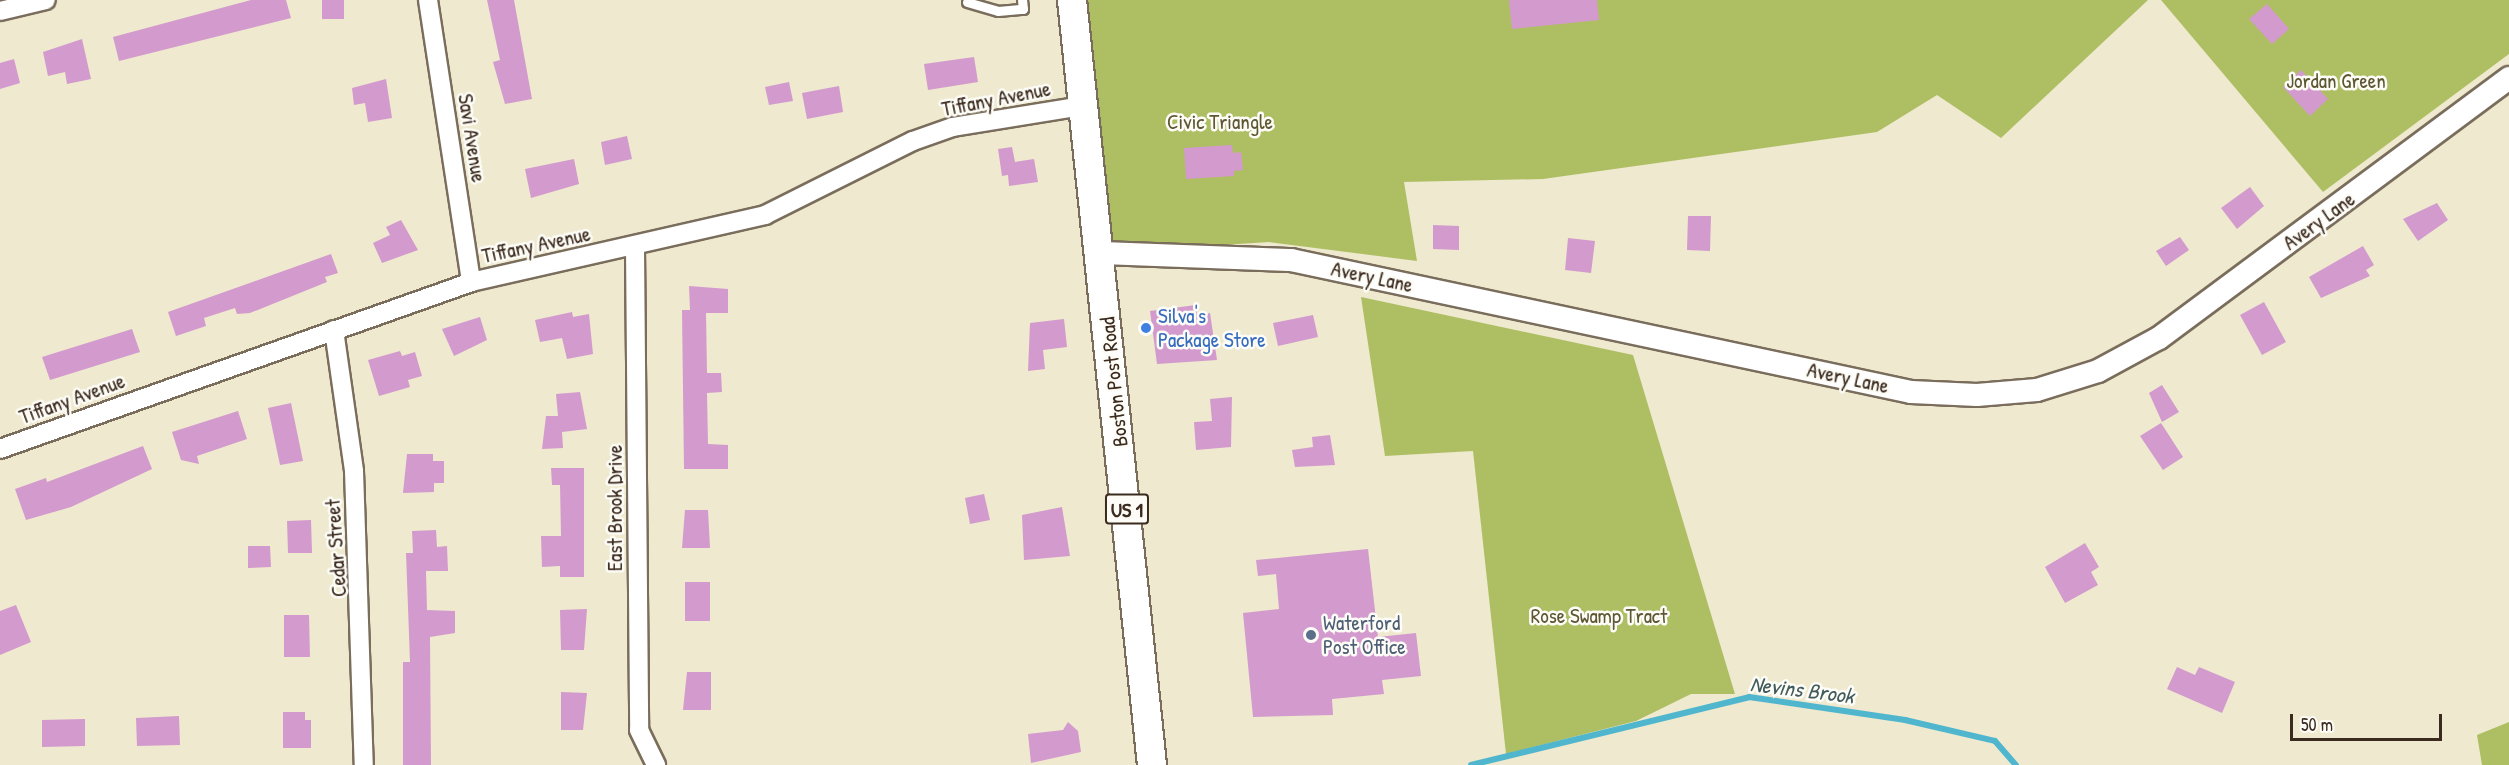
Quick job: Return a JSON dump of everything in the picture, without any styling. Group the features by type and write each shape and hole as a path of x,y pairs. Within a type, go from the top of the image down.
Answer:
{"main road":[{"name":"Boston Post Road","path":"1072,0 1152,765"}],"street":[{"path":"0,11 46,0"},
{"name":"Savi Avenue","path":"428,0 471,282"},
{"name":"Avery Lane","path":"1100,254 1291,260 1911,392 1977,395 2037,390 2098,371 2159,338 2509,78"},
{"name":"Tiffany Avenue","path":"0,449 471,282 635,248 765,215 913,141 953,127 1083,106"},
{"name":"East Brook Drive","path":"635,248 639,730 656,765"},
{"name":"Cedar Street","path":"333,330 354,471 364,765"}],"lane":[{"path":"967,2 998,11 1023,9 1022,0"}],"green space":[{"name":"Civic Triangle","path":"1077,0 2148,0 2001,138 1937,95 1877,132 1543,179 1404,182 1417,261 1269,242 1100,253"},
{"name":"Jordan Green","path":"2161,0 2509,0 2509,54 2323,192"},
{"name":"Rose Swamp Tract","path":"1361,297 1633,355 1735,694 1691,694 1636,721 1506,754 1473,451 1385,456"},
{"path":"2509,722 2509,765 2482,765 2477,735"}],"building":[{"path":"251,0 286,0 291,18 119,61 113,37"},
{"path":"322,0 344,0 344,19 322,19"},
{"path":"487,0 514,0 532,99 505,104 493,62 500,60"},
{"path":"1509,0 1597,0 1599,20 1512,29"},
{"path":"2267,4 2289,29 2272,44 2249,19"},
{"path":"82,39 91,79 67,84 65,72 48,76 43,52"},
{"path":"974,57 978,82 928,90 924,64"},
{"path":"14,59 20,83 0,89 0,63"},
{"path":"2301,70 2328,99 2310,116 2283,87"},
{"path":"386,79 392,118 368,122 365,103 354,105 352,88"},
{"path":"789,82 793,101 769,105 765,87"},
{"path":"839,86 843,112 807,119 802,93"},
{"path":"627,136 632,159 605,165 601,142"},
{"path":"1232,145 1233,153 1241,152 1243,170 1234,171 1234,176 1186,179 1184,148"},
{"path":"1012,147 1015,162 1034,159 1038,182 1009,186 1008,175 1002,176 998,149"},
{"path":"574,159 579,184 531,198 525,169"},
{"path":"2250,187 2264,206 2237,229 2221,208"},
{"path":"2437,203 2448,220 2418,241 2403,219"},
{"path":"1688,216 1711,216 1710,251 1687,250"},
{"path":"401,220 418,250 382,263 373,243 390,235 386,227"},
{"path":"1433,225 1459,226 1459,250 1433,249"},
{"path":"2180,237 2189,250 2166,266 2156,251"},
{"path":"1568,238 1595,241 1591,273 1565,270"},
{"path":"2363,246 2374,265 2366,270 2370,276 2321,298 2309,277"},
{"path":"331,254 338,273 325,277 327,282 250,313 237,314 235,308 204,318 206,326 176,336 168,312"},
{"path":"689,286 728,289 728,313 706,313 707,373 721,373 722,392 707,393 708,444 728,445 728,469 684,469 682,310 690,310"},
{"path":"2264,302 2286,342 2262,355 2240,315"},
{"path":"1196,305 1197,315 1210,313 1217,360 1157,364 1150,311"},
{"path":"572,312 573,317 589,314 593,354 567,359 562,338 540,342 535,320"},
{"path":"1313,315 1318,337 1278,346 1273,323"},
{"path":"480,317 487,340 454,356 442,329"},
{"path":"1064,319 1067,347 1043,350 1045,369 1028,371 1030,323"},
{"path":"132,329 140,352 50,380 42,357"},
{"path":"400,351 402,356 415,352 422,376 408,380 410,387 379,396 368,360"},
{"path":"2162,385 2179,412 2162,422 2149,393"},
{"path":"580,392 587,429 562,432 563,448 542,449 546,416 558,416 556,394"},
{"path":"1232,397 1231,447 1196,450 1194,422 1212,421 1210,399"},
{"path":"291,403 303,461 280,465 268,408"},
{"path":"238,411 247,439 197,456 199,464 181,460 172,432"},
{"path":"2161,423 2183,457 2163,470 2140,436"},
{"path":"1330,435 1335,465 1295,467 1292,450 1313,447 1312,437"},
{"path":"143,446 152,469 71,507 26,520 15,489 46,478 47,482"},
{"path":"407,454 433,454 433,461 444,461 444,483 434,483 434,492 403,493"},
{"path":"551,468 584,468 584,577 560,577 560,566 542,567 541,536 561,536 560,485 552,485"},
{"path":"984,494 990,520 970,524 965,498"},
{"path":"1062,507 1070,556 1024,560 1022,515"},
{"path":"685,510 708,510 710,548 682,548"},
{"path":"311,520 312,553 288,553 287,521"},
{"path":"436,530 437,547 447,546 448,571 426,571 427,610 455,611 455,633 430,637 431,765 403,765 403,662 410,662 406,553 413,553 412,531"},
{"path":"2085,543 2099,567 2091,572 2098,585 2065,603 2045,567"},
{"path":"248,546 270,546 271,567 248,568"},
{"name":"Waterford Post Office","path":"1368,549 1378,637 1416,633 1421,676 1382,680 1384,694 1332,699 1333,715 1253,717 1243,613 1279,609 1276,574 1258,576 1256,560"},
{"path":"685,582 710,582 710,621 685,621"},
{"path":"16,605 31,642 0,655 0,611"},
{"path":"587,609 584,650 561,650 560,610"},
{"path":"284,615 309,615 310,657 284,657"},
{"path":"2177,667 2195,675 2199,667 2235,682 2222,713 2167,689"},
{"path":"687,672 711,672 711,710 683,710"},
{"path":"561,692 587,693 583,730 561,730"},
{"path":"283,712 305,712 305,720 311,720 311,748 283,748"},
{"path":"179,716 180,745 137,746 136,718"},
{"path":"85,719 85,746 42,747 42,720"},
{"path":"1068,722 1078,731 1081,752 1031,763 1028,734 1063,730"}],"waterway":[{"name":"Nevins Brook","path":"1471,765 1749,697 1905,720 1995,741 2016,765"}],"place":[{"name":"Silva's Package Store","path":"1146,328"},
{"name":"Waterford Post Office","path":"1311,635"}]}
